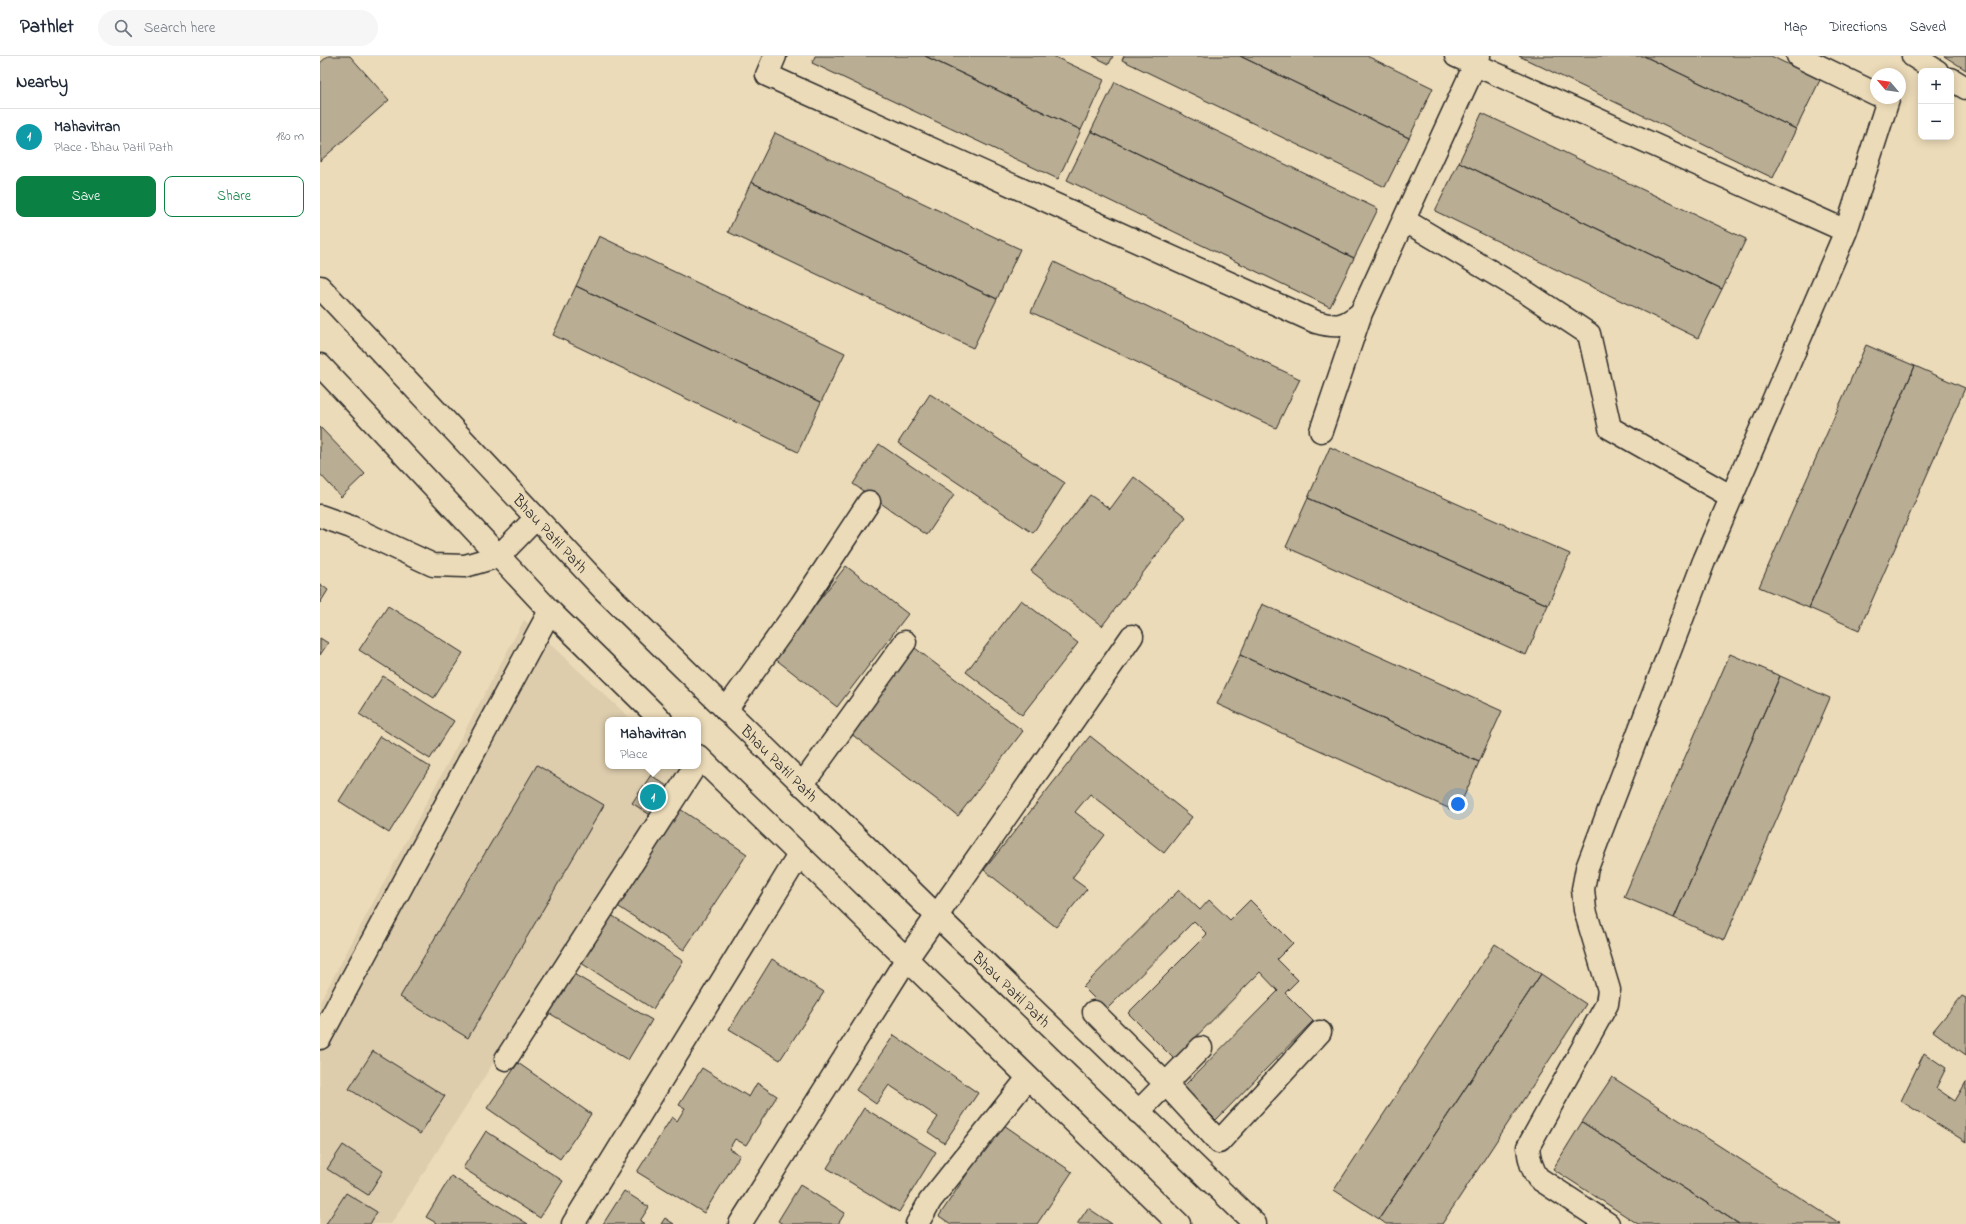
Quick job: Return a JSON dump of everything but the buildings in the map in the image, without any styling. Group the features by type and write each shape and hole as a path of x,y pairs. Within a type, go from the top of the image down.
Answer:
{"main road":[{"path":"775,56 767,75 1316,322 1339,326 1350,321 1361,313"},
{"path":"1798,56 1870,91"},
{"path":"1913,56 1932,68"},
{"path":"1321,431 1361,313 1404,220 1470,59 1846,231"},
{"path":"1954,81 1966,88"},
{"path":"1608,1224 1538,1178 1531,1166 1528,1147 1607,1004 1609,990 1608,985 1585,910 1583,889 1587,868 1704,561 1846,231 1887,104"},
{"path":"1404,220 1527,292 1589,334 1610,428 1732,497"},
{"name":"Bhau Patil Path","path":"320,287 603,589 802,785 1254,1224"},
{"path":"320,365 550,611 658,717"},
{"path":"726,710 801,605 869,502"},
{"path":"320,516 351,527 433,565 464,566 499,556 536,518"},
{"path":"320,1038 550,611"},
{"path":"740,1224 906,960 936,915 1132,636"},
{"path":"802,785 906,642"},
{"path":"701,763 799,855 1179,1224"},
{"path":"506,1059 692,769"},
{"path":"572,1224 799,855"},
{"path":"1094,1012 1166,1084 1218,1142 1320,1032"},
{"path":"1138,1112 1201,1048"},
{"path":"917,1224 930,1201 1028,1078"}],"shaded area":[{"path":"524,620 629,717 605,717 605,769 680,769 391,1224 320,1224 320,1002"}],"place":[{"name":"Mahavitran","path":"653,797"}]}
